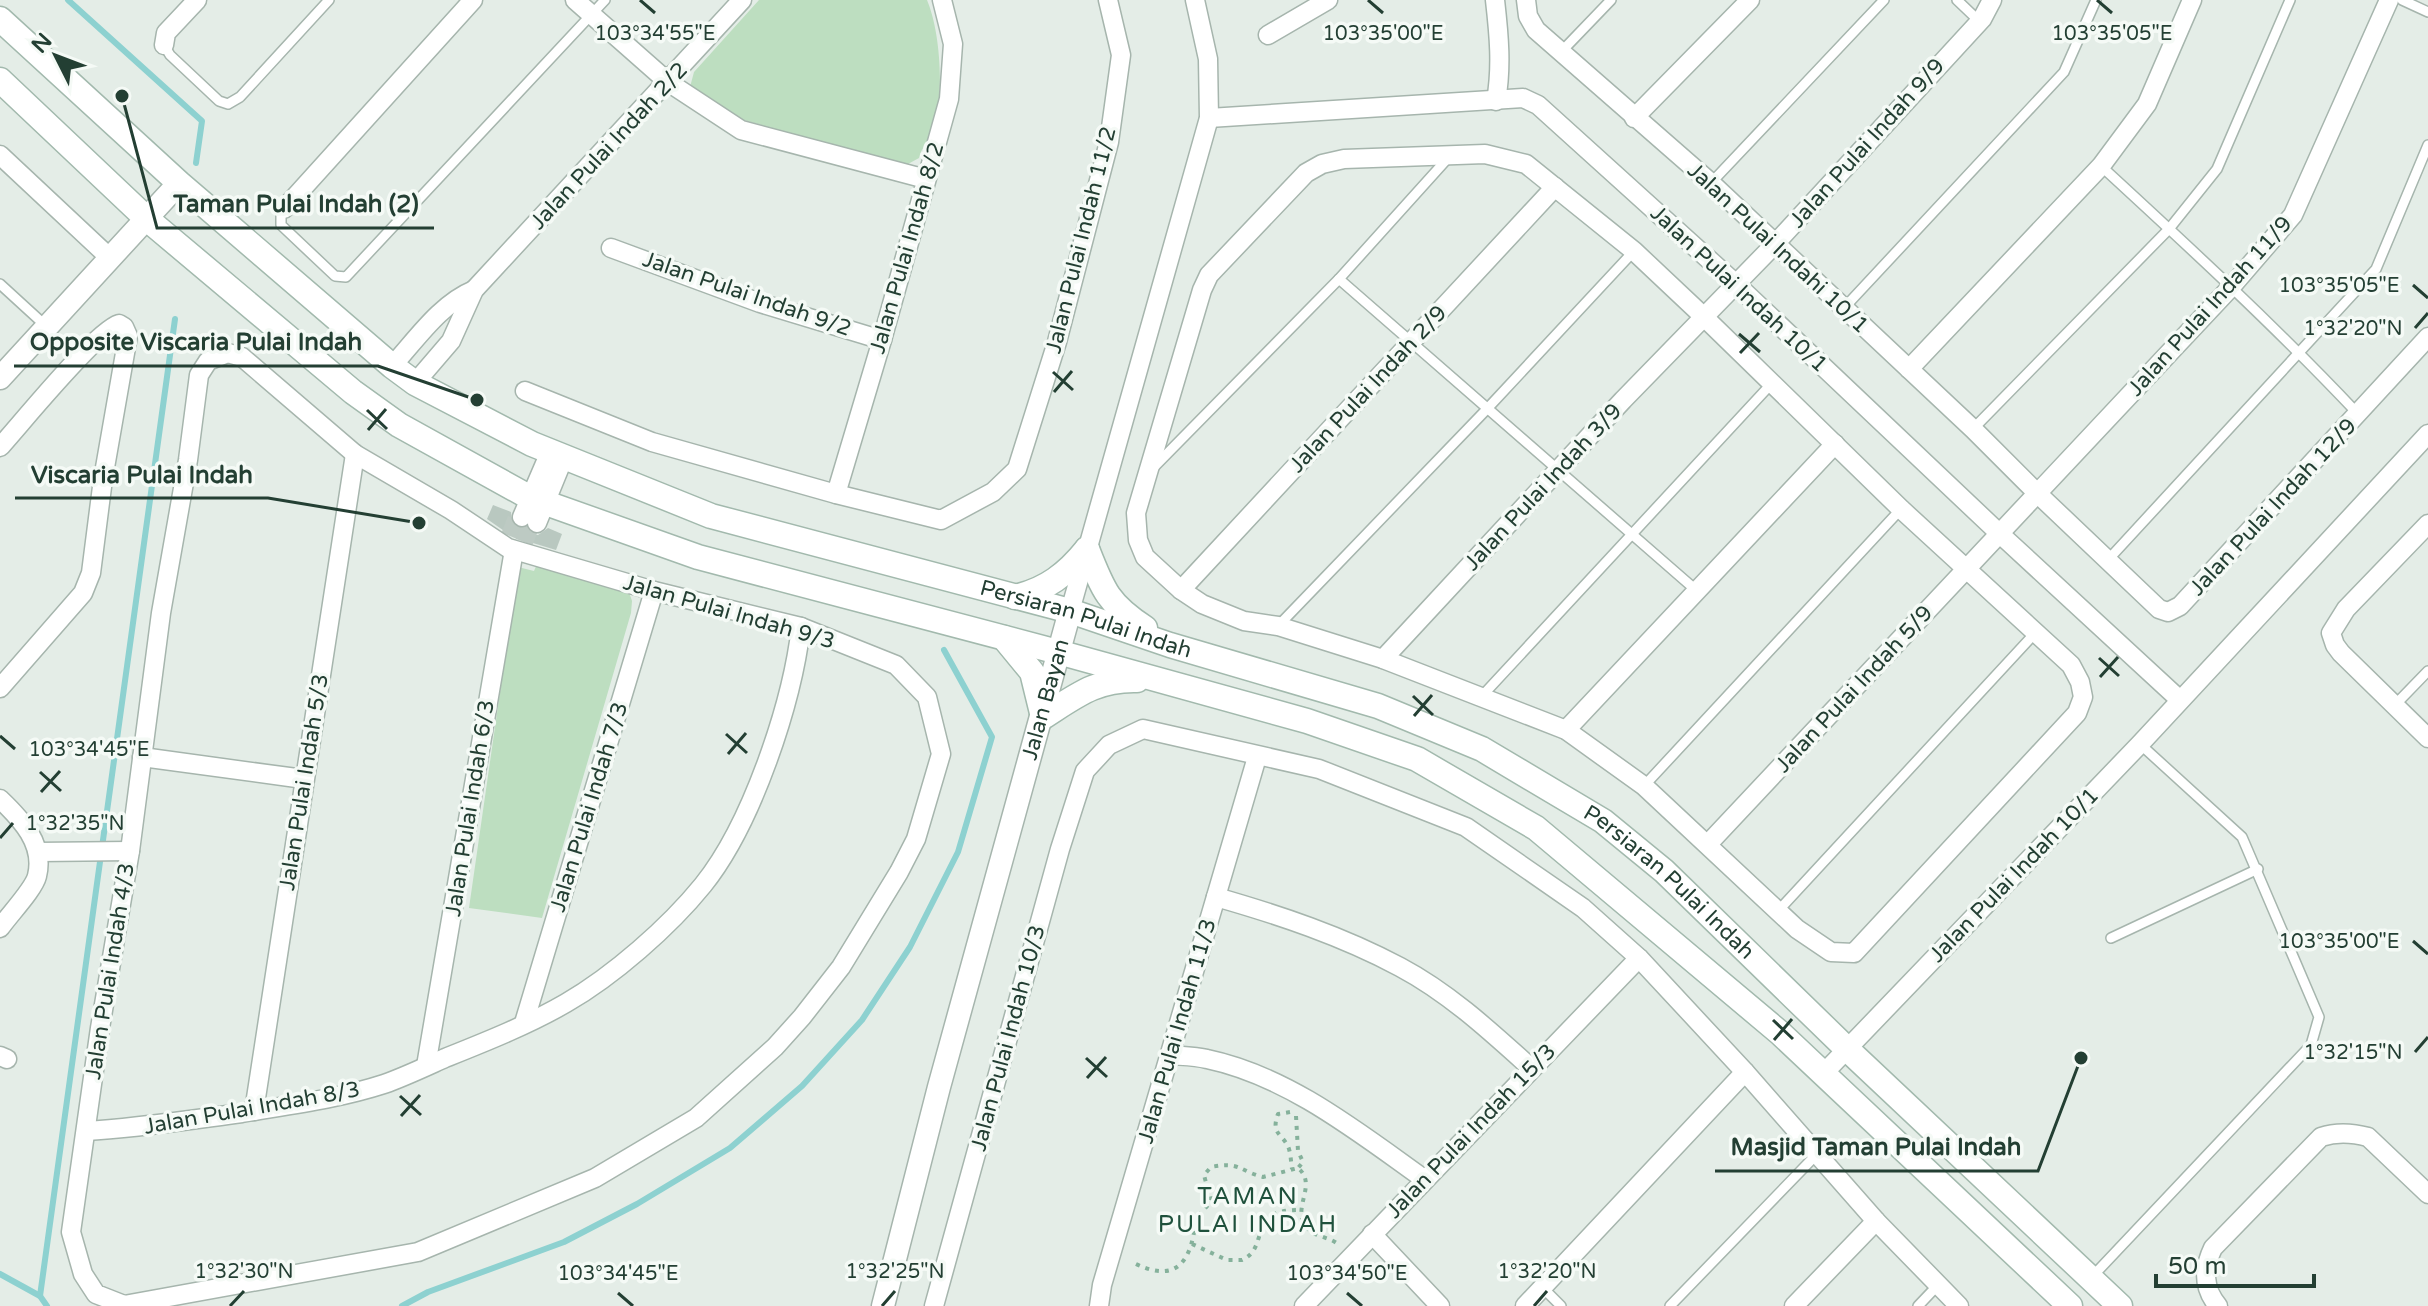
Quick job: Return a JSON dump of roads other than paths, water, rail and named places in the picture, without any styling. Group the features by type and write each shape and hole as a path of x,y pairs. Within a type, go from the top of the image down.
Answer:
{"main road":[{"name":"Persiaran Pulai Indah","path":"0,19 179,183 415,383 557,454 711,516 1070,611 1170,645 1378,706 1482,749 1603,821 1664,871 1847,1049 2120,1306"},
{"name":"Persiaran Pulai Indah","path":"0,80 147,219 353,392 531,511 1307,721 1417,759 1536,828 1622,898 1824,1073 2070,1306"},
{"path":"1015,597 1030,594 1057,580 1087,549 1111,602 1170,645"},
{"path":"1003,637 1032,672 1043,717 1094,685 1117,679 1164,681"}],"street":[{"path":"164,45 166,33 197,0"},
{"path":"284,209 473,0"},
{"path":"575,0 668,82 741,130 926,179"},
{"name":"Jalan Pulai Indah 2/2","path":"415,383 451,341 474,290 742,0"},
{"name":"Jalan Pulai Indah 8/2","path":"836,494 949,99 953,44 942,0"},
{"name":"Jalan Pulai Indah 11/2","path":"525,391 652,442 941,520 993,492 1017,469 1057,342 1109,142 1121,55 1108,0"},
{"name":"Jalan Bayan","path":"883,1306 939,1087 1043,717 1058,652 1209,118 1208,59 1195,0"},
{"path":"1268,35 1328,0"},
{"path":"1495,0 1501,49 1496,101"},
{"name":"Jalan Pulai Indahi 10/1","path":"1526,0 1528,16 1536,30 1711,183 2038,494"},
{"path":"1634,118 1750,0"},
{"name":"Jalan Pulai Indah 9/9","path":"1703,316 1775,244 1979,21 1992,0"},
{"path":"1909,369 2101,166 2147,104 2192,0"},
{"name":"Jalan Pulai Indah 11/9","path":"2000,534 2232,286 2293,215 2389,0"},
{"name":"Jalan Pulai Indah 10/1","path":"1209,118 1523,98 1538,105 1736,284 2180,700"},
{"name":"Jalan Pulai Indah 10/1","path":"1147,474 1136,513 1138,540 1145,557 1181,590 1202,604 1244,621 1278,626 1383,659 1566,730 1644,786 1797,929 1831,952 1854,953 2077,713 2083,697 2076,672 1901,509 1634,251 1526,164 1485,154 1450,155"},
{"path":"0,155 110,258"},
{"path":"1147,474 1209,275 1306,173 1322,164 1344,159 1450,155"},
{"path":"0,378 179,183"},
{"name":"Jalan Pulai Indah 2/9","path":"1181,590 1555,187"},
{"name":"Jalan Pulai Indah 9/2","path":"611,248 760,303 882,340"},
{"name":"Jalan Pulai Indah 2/2","path":"392,366 443,310 474,290"},
{"name":"Jalan Pulai Indah 3/9","path":"1383,659 1703,316"},
{"path":"0,447 91,345 111,327 119,324 124,327 128,336 103,479 91,573 83,593 0,688"},
{"name":"Jalan Pulai Indah 12/9","path":"2038,494 2159,609 2168,612 2180,606 2428,337"},
{"name":"Jalan Pulai Indah 9/3","path":"96,1294 124,1305 418,1252 595,1178 696,1118 775,1047 841,967 916,839 941,754 927,697 896,665 801,627 654,591 517,544 355,454 242,357 219,354 208,361"},
{"name":"Jalan Pulai Indah 4/3","path":"96,1294 83,1274 71,1232 161,613 188,460 199,375 208,361"},
{"path":"1566,730 1835,444"},
{"name":"Jalan Pulai Indah 10/1","path":"1824,1073 2424,448"},
{"name":"Jalan Pulai Indah 5/3","path":"254,1111 355,454"},
{"path":"531,511 557,454"},
{"path":"2428,524 2346,609 2331,633 2341,653 2428,738"},
{"name":"Jalan Pulai Indah 5/9","path":"1708,844 2000,534"},
{"name":"Jalan Pulai Indah 6/3","path":"426,1066 517,544"},
{"name":"Jalan Pulai Indah 7/3","path":"524,1023 654,591"},
{"name":"Jalan Pulai Indah 8/3","path":"86,1131 137,1128 254,1111 331,1098 384,1084 567,1003 661,929 704,884 743,820 768,756 797,664 801,627"},
{"name":"Jalan Pulai Indah 10/3","path":"934,1306 1060,849 1085,771 1109,745 1143,729 1257,757"},
{"path":"142,757 304,779"},
{"path":"1257,757 1319,769 1466,827 1583,908 1639,958 1745,1072 1876,1221 1959,1306"},
{"name":"Jalan Pulai Indah 11/3","path":"1099,1306 1102,1285 1257,757"},
{"path":"0,799 31,833 38,852 37,878 0,928"},
{"path":"38,852 126,851"},
{"path":"1216,897 1294,920 1401,967 1475,1017 1531,1068"},
{"name":"Jalan Pulai Indah 15/3","path":"1304,1306 1639,958"},
{"path":"1170,1055 1206,1058 1261,1077 1332,1113 1424,1179"},
{"path":"1525,1306 1745,1072"},
{"path":"2218,1306 2206,1286 2206,1271 2213,1248 2321,1137 2358,1134 2368,1137 2428,1194"},
{"path":"1794,1306 1876,1221"},
{"path":"1372,1234 1440,1306"}],"lane":[{"path":"164,45 170,55 219,101 228,104 240,97 329,0"},
{"path":"284,209 281,225 335,276 346,277 605,0"},
{"path":"1561,52 1611,0"},
{"path":"1711,183 1884,0"},
{"path":"1957,0 1979,21"},
{"path":"1844,308 2064,72 2096,0"},
{"path":"1973,429 2169,229 2217,169 2290,0"},
{"path":"2402,0 2428,12"},
{"path":"2107,561 2376,269 2428,145"},
{"path":"1147,474 1339,279 1450,155"},
{"path":"2101,166 2232,286 2358,414"},
{"path":"1278,626 1634,251"},
{"path":"1339,279 1697,591"},
{"path":"0,284 47,327"},
{"path":"1482,696 1773,382"},
{"path":"1644,786 1901,509"},
{"path":"1779,910 2036,632"},
{"path":"2394,706 2428,671"},
{"path":"2091,1278 2311,1045 2319,1017 2242,837 2140,744"},
{"path":"2111,938 2258,869"},
{"path":"1670,1306 1817,1154"},
{"path":"1918,1306 1938,1285"},
{"path":"1542,1287 1561,1306"}],"waterway":[{"path":"68,0 202,121 196,163"},
{"path":"40,1296 175,319"},
{"path":"402,1306 428,1292 564,1242 637,1204 730,1148 802,1086 862,1020 910,947 958,852 992,737 944,650"},
{"path":"0,1274 40,1296 47,1306"}],"tunnel":[{"path":"510,536 518,515"},
{"path":"524,542 532,521"}],"place":[{"name":"Taman Pulai Indah (2)","path":"122,96"},
{"name":"Opposite Viscaria Pulai Indah","path":"477,400"},
{"name":"Viscaria Pulai Indah","path":"419,523"},
{"name":"Masjid Taman Pulai Indah","path":"2081,1058"}],"district":[{"name":"TAMAN PULAI INDAH","path":"1248,1210"}]}
